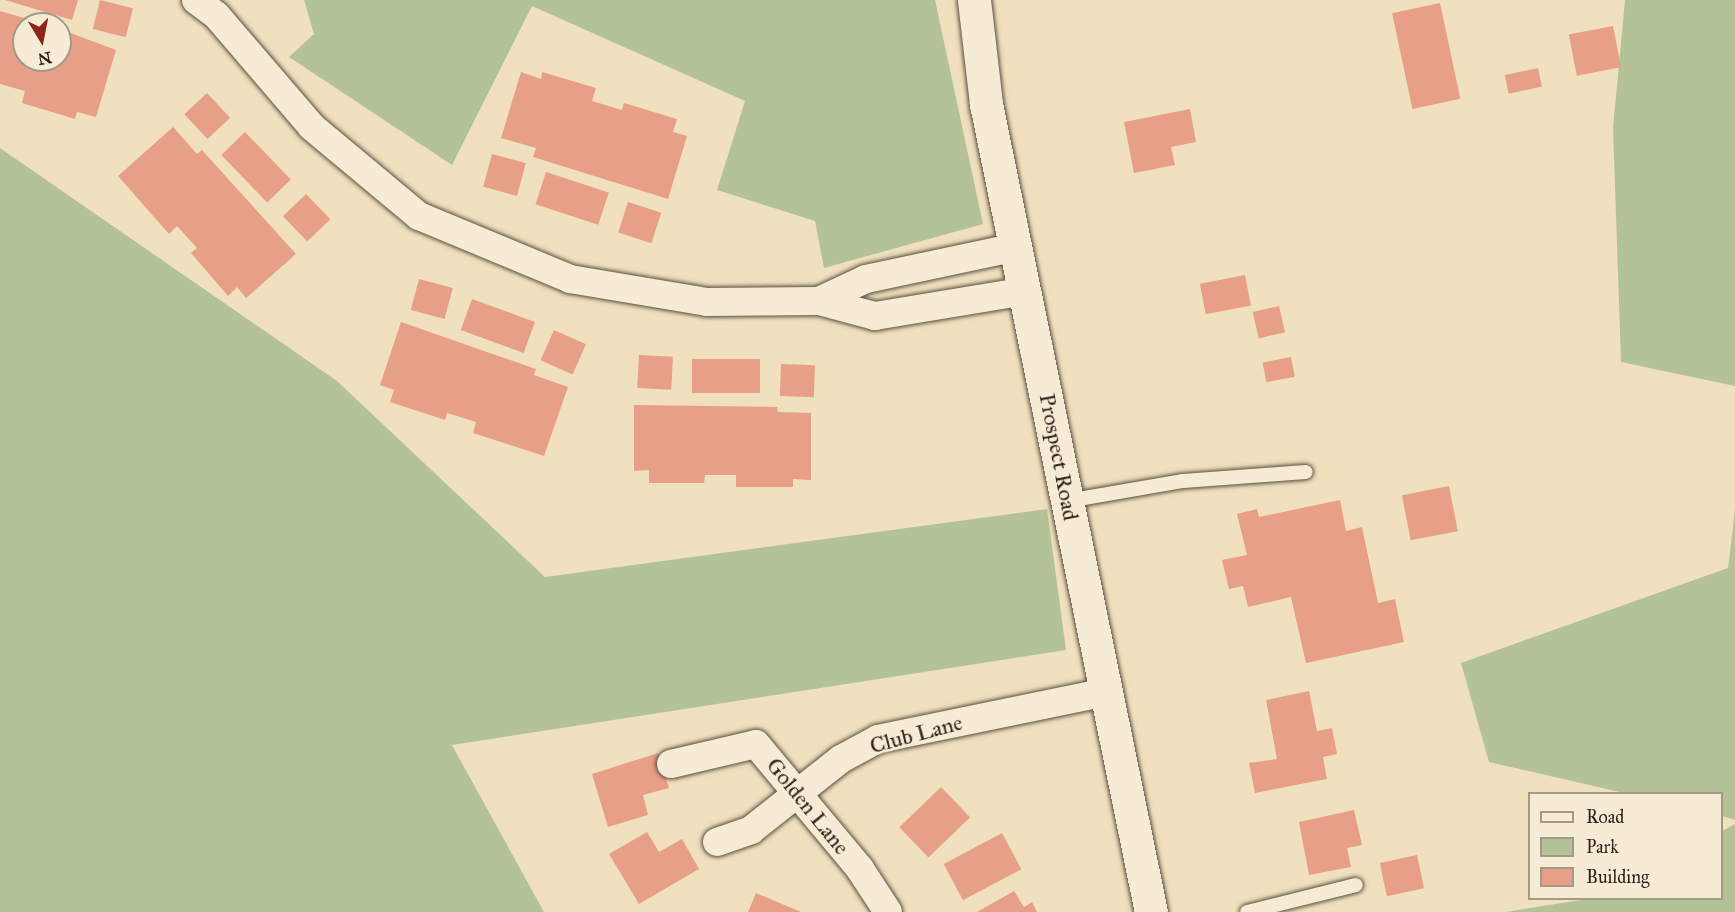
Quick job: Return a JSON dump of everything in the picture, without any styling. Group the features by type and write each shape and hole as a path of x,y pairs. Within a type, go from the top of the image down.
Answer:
{"main road":[{"name":"Prospect Road","path":"974,0 986,104 1151,912"}],"street":[{"path":"196,0 217,16 312,127 419,216 570,279 707,302 819,301 875,316 1026,291"},
{"path":"819,301 866,279 1016,247"},
{"name":"Club Lane","path":"717,842 751,830 798,792 878,739 1106,692"},
{"name":"Golden Lane","path":"671,764 756,744 798,792 888,912"}],"lane":[{"path":"1067,501 1183,481 1306,472"},
{"path":"1247,912 1356,885"}],"green space":[{"path":"304,0 935,0 983,224 824,268 815,221 717,190 745,101 532,6 452,165 289,57 314,34"},
{"path":"1625,0 1735,0 1735,386 1621,362 1613,128"},
{"path":"0,148 337,381 545,577 1047,509 1066,650 452,745 544,912 0,912"},
{"path":"1735,510 1735,820 1723,816 1723,792 1620,792 1489,762 1461,663 1728,568"},
{"path":"1735,824 1735,912 1505,912 1581,900 1723,900 1723,830"}],"building":[{"path":"5,0 78,0 72,20 72,12 45,12"},
{"path":"100,0 133,8 126,37 93,29"},
{"path":"1440,3 1460,99 1412,109 1392,13"},
{"path":"0,11 12,15 12,72 72,72 72,34 116,50 96,117 77,112 75,119 22,103 25,91 0,84"},
{"path":"1613,26 1621,67 1577,76 1569,35"},
{"path":"1538,68 1542,87 1509,94 1505,75"},
{"path":"521,72 541,79 542,72 596,88 592,101 622,110 624,103 677,119 673,132 687,136 668,199 533,157 536,148 501,138"},
{"path":"207,93 230,118 208,139 184,114"},
{"path":"1190,109 1196,142 1171,147 1175,165 1134,173 1124,122"},
{"path":"173,127 197,154 202,150 296,254 246,298 237,287 228,296 191,253 197,248 177,226 169,234 118,176"},
{"path":"245,132 291,179 267,202 221,155"},
{"path":"492,154 526,163 517,196 483,187"},
{"path":"546,172 609,192 598,225 535,204"},
{"path":"306,194 330,219 307,241 283,216"},
{"path":"628,202 661,213 651,243 618,232"},
{"path":"1245,275 1251,305 1206,314 1200,284"},
{"path":"419,279 453,288 445,319 411,310"},
{"path":"472,299 535,322 524,353 461,330"},
{"path":"1279,306 1285,332 1259,338 1253,312"},
{"path":"401,322 536,369 534,375 568,387 544,456 473,433 476,422 447,413 445,420 390,402 394,390 380,385"},
{"path":"554,330 586,344 573,374 541,360"},
{"path":"639,355 673,357 671,390 637,388"},
{"path":"1291,357 1295,377 1266,382 1263,363"},
{"path":"692,359 760,359 760,393 692,393"},
{"path":"781,364 815,365 814,397 780,396"},
{"path":"634,405 777,407 778,412 811,413 811,480 793,479 793,487 736,487 736,475 705,475 704,483 649,483 649,470 634,471"},
{"path":"1449,486 1458,531 1411,540 1402,495"},
{"path":"1340,500 1346,531 1362,527 1378,603 1395,599 1404,642 1306,663 1291,597 1248,607 1243,586 1229,589 1222,560 1247,555 1237,514 1257,509 1259,517"},
{"path":"1309,691 1317,731 1332,728 1337,754 1323,757 1327,779 1255,793 1249,763 1277,759 1266,700"},
{"path":"658,753 669,788 643,795 648,815 608,827 592,774"},
{"path":"941,787 970,817 928,858 899,827"},
{"path":"1354,810 1362,845 1347,848 1351,867 1309,875 1299,822"},
{"path":"647,832 659,852 682,839 699,869 639,904 609,854"},
{"path":"1002,833 1021,869 963,900 944,864"},
{"path":"1417,855 1424,888 1387,896 1380,863"},
{"path":"1014,891 1024,907 1032,902 1037,912 977,912"},
{"path":"756,893 801,912 748,912"}]}
